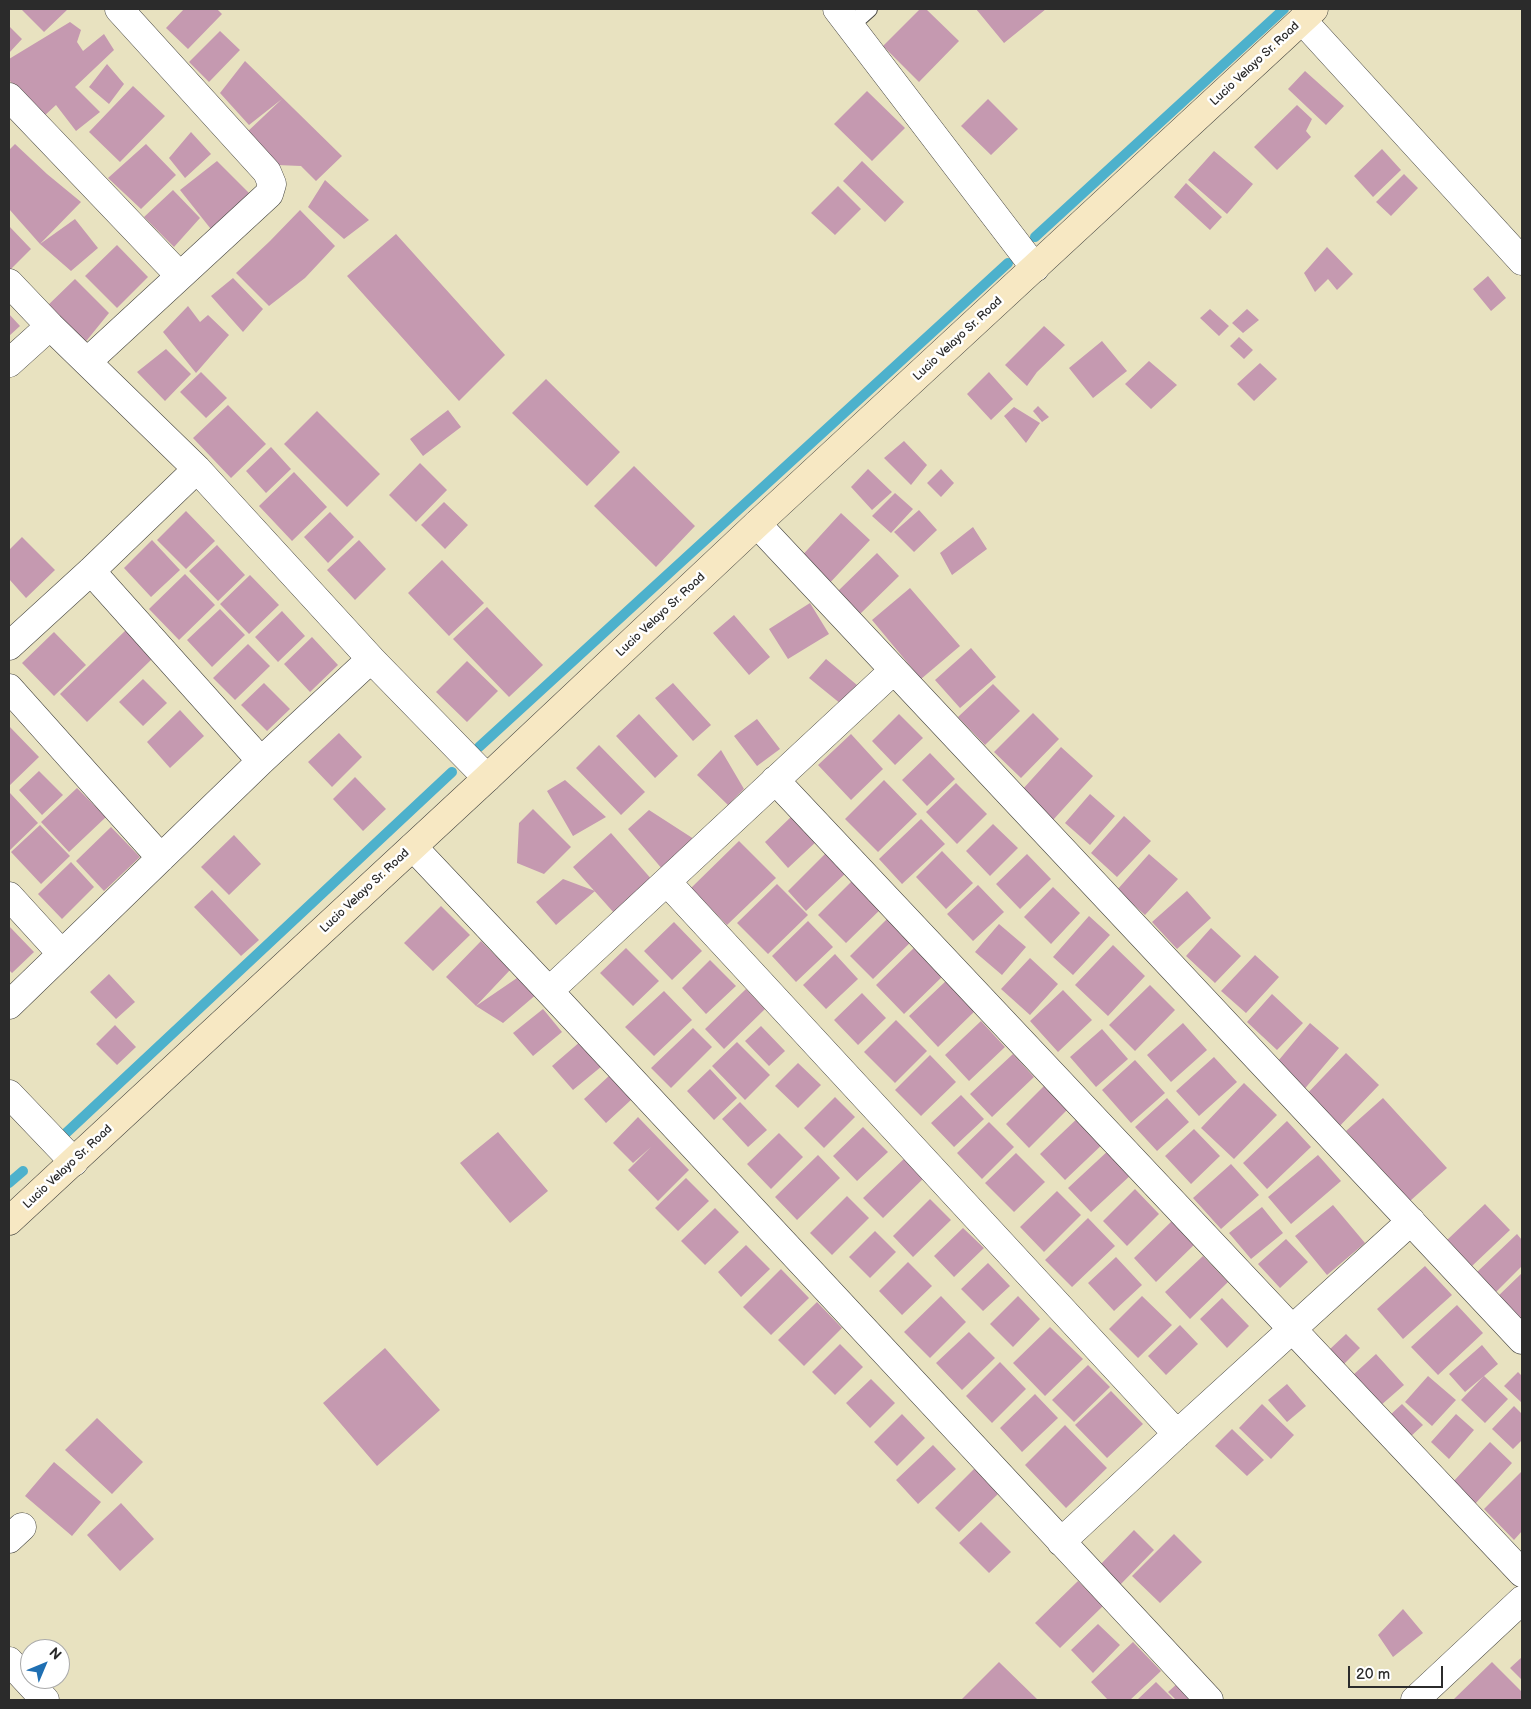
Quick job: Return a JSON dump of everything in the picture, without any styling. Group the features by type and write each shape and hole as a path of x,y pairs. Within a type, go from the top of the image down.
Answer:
{"main road":[{"name":"Lucio Velayo Sr. Road","path":"9,1221 63,1151 413,847 757,524 1308,14"}],"street":[{"path":"88,361 268,194 272,184 267,172 119,9"},
{"path":"1308,14 1522,261"},
{"path":"852,15 913,110 1035,268"},
{"path":"9,97 180,276"},
{"path":"9,283 50,326 198,469 371,658 487,778"},
{"path":"9,363 50,326"},
{"path":"9,646 198,469"},
{"path":"757,524 1522,1340"},
{"path":"91,571 261,760"},
{"path":"9,1005 261,760 371,658"},
{"path":"549,991 894,670"},
{"path":"9,688 161,858"},
{"path":"775,780 1522,1572"},
{"path":"413,847 1209,1700"},
{"path":"667,882 1177,1434"},
{"path":"9,896 61,953"},
{"path":"9,1094 63,1151"},
{"path":"1061,1542 1411,1221"},
{"path":"1422,1698 1522,1600"},
{"path":"9,1661 45,1700"}],"building":[{"path":"21,9 68,9 44,32"},
{"path":"184,9 217,9 222,14 188,49 166,28"},
{"path":"920,9 926,9 959,41 919,82 883,46"},
{"path":"976,9 1046,9 1004,43"},
{"path":"70,22 81,30 77,42 83,51 104,34 114,50 75,87 100,112 76,131 56,105 43,117 9,80 9,59"},
{"path":"9,26 22,39 9,53"},
{"path":"220,31 240,50 209,82 189,62"},
{"path":"245,61 342,156 316,181 301,166 277,165 246,133 282,99 249,125 220,93"},
{"path":"107,64 124,84 109,104 89,87"},
{"path":"1305,71 1344,106 1326,125 1288,89"},
{"path":"133,86 165,116 120,162 89,132"},
{"path":"867,91 905,128 872,161 834,124"},
{"path":"988,99 1018,129 991,155 961,126"},
{"path":"1297,105 1312,119 1306,131 1311,137 1277,170 1254,147"},
{"path":"191,132 211,154 185,178 169,158"},
{"path":"15,144 81,202 40,244 9,209 9,150"},
{"path":"146,144 176,175 141,209 108,178"},
{"path":"1382,149 1401,170 1373,197 1354,176"},
{"path":"1214,151 1253,184 1227,214 1188,180"},
{"path":"217,161 254,198 214,233 180,190"},
{"path":"862,161 904,202 885,222 843,181"},
{"path":"1404,174 1418,188 1391,216 1376,202"},
{"path":"325,180 369,220 344,239 308,207"},
{"path":"1186,183 1222,217 1210,230 1174,197"},
{"path":"838,186 861,209 835,235 811,213"},
{"path":"173,190 200,218 174,247 144,217"},
{"path":"300,210 335,246 305,278 269,306 236,273"},
{"path":"75,219 98,248 71,271 40,244"},
{"path":"9,226 31,249 9,271"},
{"path":"396,234 505,355 459,401 347,276"},
{"path":"117,245 148,277 117,308 85,276"},
{"path":"1327,247 1353,274 1337,290 1328,279 1315,292 1304,273"},
{"path":"1488,276 1506,298 1491,311 1473,289"},
{"path":"233,278 263,309 243,332 211,296"},
{"path":"75,279 109,313 83,345 44,309"},
{"path":"188,306 200,322 208,315 229,335 196,373 163,332"},
{"path":"1210,309 1229,326 1219,336 1200,318"},
{"path":"1247,309 1259,320 1243,333 1232,323"},
{"path":"9,314 20,326 9,336"},
{"path":"1044,326 1065,345 1037,372 1027,386 1005,365"},
{"path":"1239,337 1253,350 1244,359 1230,346"},
{"path":"1102,341 1127,371 1093,398 1069,368"},
{"path":"166,349 191,374 165,401 137,372"},
{"path":"1149,361 1177,385 1151,409 1125,384"},
{"path":"1260,363 1277,379 1254,401 1237,384"},
{"path":"201,372 227,398 206,418 180,392"},
{"path":"989,372 1013,399 991,420 967,394"},
{"path":"546,379 620,452 587,486 512,413"},
{"path":"228,405 266,444 231,478 193,438"},
{"path":"1038,406 1049,417 1042,422 1033,411"},
{"path":"1014,407 1040,423 1026,443 1004,416"},
{"path":"448,410 461,427 423,456 410,439"},
{"path":"317,411 380,474 347,507 284,444"},
{"path":"904,441 927,465 911,485 884,458"},
{"path":"271,447 291,469 266,493 246,471"},
{"path":"420,463 447,490 416,522 389,495"},
{"path":"634,466 695,526 656,567 594,506"},
{"path":"868,469 892,492 872,510 851,487"},
{"path":"941,469 954,483 941,497 927,483"},
{"path":"294,472 327,507 292,541 259,506"},
{"path":"895,493 913,509 891,533 872,516"},
{"path":"444,502 468,525 445,549 421,525"},
{"path":"919,510 937,530 914,552 894,532"},
{"path":"186,511 215,541 186,569 157,540"},
{"path":"330,512 354,537 328,563 304,537"},
{"path":"841,513 870,540 826,587 798,560"},
{"path":"973,527 987,549 952,575 940,553"},
{"path":"22,537 55,570 26,598 9,579 9,550"},
{"path":"152,540 180,570 151,597 124,568"},
{"path":"359,540 386,569 355,600 327,570"},
{"path":"217,545 245,575 218,601 189,571"},
{"path":"877,553 899,576 859,615 837,592"},
{"path":"442,560 484,603 449,636 408,593"},
{"path":"185,574 215,605 179,640 149,609"},
{"path":"250,575 279,605 249,634 220,604"},
{"path":"910,588 960,646 921,679 872,620"},
{"path":"810,603 829,634 788,659 769,629"},
{"path":"487,607 543,665 509,697 453,639"},
{"path":"220,609 245,635 212,667 187,640"},
{"path":"282,611 305,636 278,662 255,637"},
{"path":"734,615 770,657 749,675 713,633"},
{"path":"126,630 153,658 87,722 60,694"},
{"path":"54,632 86,665 54,696 22,663"},
{"path":"312,637 338,665 310,692 284,664"},
{"path":"248,644 270,666 235,700 213,678"},
{"path":"971,648 996,677 960,708 935,680"},
{"path":"826,659 857,685 841,704 809,678"},
{"path":"467,661 498,691 467,722 436,692"},
{"path":"143,679 167,703 143,726 119,702"},
{"path":"264,683 290,709 267,731 241,705"},
{"path":"673,683 711,725 693,741 655,698"},
{"path":"993,684 1020,711 985,745 958,717"},
{"path":"180,710 204,736 170,768 147,742"},
{"path":"1033,713 1059,739 1021,778 994,752"},
{"path":"639,714 678,756 655,778 616,736"},
{"path":"899,714 923,738 895,765 872,741"},
{"path":"757,719 780,749 757,766 734,736"},
{"path":"9,726 39,757 9,786"},
{"path":"339,733 362,757 332,787 308,762"},
{"path":"851,734 883,769 851,800 818,765"},
{"path":"599,745 645,792 621,815 576,768"},
{"path":"1061,747 1093,776 1053,820 1022,790"},
{"path":"721,750 744,789 728,805 697,775"},
{"path":"930,753 955,779 927,806 902,780"},
{"path":"39,771 63,795 42,815 19,790"},
{"path":"355,777 386,809 363,831 333,799"},
{"path":"565,780 606,817 573,836 547,791"},
{"path":"884,780 917,814 878,852 845,819"},
{"path":"956,783 987,814 957,844 926,812"},
{"path":"77,788 106,817 69,852 41,822"},
{"path":"9,794 38,823 9,851"},
{"path":"1090,794 1115,816 1090,845 1065,823"},
{"path":"533,809 571,847 544,874 517,863 519,823"},
{"path":"649,810 697,841 663,870 628,829"},
{"path":"793,815 818,840 788,868 765,842"},
{"path":"1124,816 1151,841 1117,877 1091,853"},
{"path":"921,819 945,844 902,884 879,859"},
{"path":"993,824 1018,848 990,876 966,851"},
{"path":"40,825 70,856 41,884 11,852"},
{"path":"111,827 140,857 104,891 76,861"},
{"path":"611,833 653,881 615,914 573,867"},
{"path":"234,835 261,864 229,895 201,867"},
{"path":"739,841 776,878 727,925 691,888"},
{"path":"828,851 848,871 806,911 788,891"},
{"path":"942,851 973,883 946,909 916,877"},
{"path":"1027,854 1051,879 1020,909 996,884"},
{"path":"1149,854 1178,879 1145,915 1117,890"},
{"path":"71,862 94,887 62,919 38,894"},
{"path":"858,875 886,904 846,943 818,915"},
{"path":"563,879 595,891 556,925 536,902"},
{"path":"777,884 808,915 768,954 737,923"},
{"path":"978,885 1004,912 973,941 947,914"},
{"path":"1053,887 1080,913 1051,944 1024,917"},
{"path":"212,890 259,940 241,956 194,907"},
{"path":"1187,891 1211,918 1177,949 1152,922"},
{"path":"441,906 470,935 433,971 404,943"},
{"path":"894,912 917,936 873,979 850,956"},
{"path":"1089,916 1110,935 1073,975 1053,957"},
{"path":"808,921 833,947 796,982 772,956"},
{"path":"674,922 702,951 672,980 644,951"},
{"path":"999,924 1026,947 1002,975 975,952"},
{"path":"9,926 34,952 12,973 9,970"},
{"path":"1211,928 1241,956 1215,983 1186,956"},
{"path":"481,941 510,970 476,1006 446,977"},
{"path":"918,944 946,973 904,1014 876,985"},
{"path":"1113,945 1145,976 1108,1016 1075,985"},
{"path":"626,948 659,981 633,1006 600,973"},
{"path":"835,954 858,979 826,1009 803,985"},
{"path":"1255,955 1279,977 1246,1013 1221,991"},
{"path":"1030,958 1058,984 1030,1015 1001,989"},
{"path":"710,960 736,986 706,1014 682,988"},
{"path":"109,974 135,1002 116,1019 90,992"},
{"path":"517,978 538,993 503,1023 476,1006"},
{"path":"948,979 977,1009 938,1047 909,1016"},
{"path":"1150,985 1175,1010 1135,1051 1109,1025"},
{"path":"746,989 765,1009 724,1049 705,1029"},
{"path":"1063,990 1092,1020 1058,1052 1030,1021"},
{"path":"664,991 692,1020 654,1056 625,1027"},
{"path":"862,993 886,1018 858,1045 834,1020"},
{"path":"1272,994 1303,1023 1277,1050 1247,1022"},
{"path":"543,1009 562,1032 533,1056 513,1033"},
{"path":"896,1020 927,1051 895,1083 864,1052"},
{"path":"981,1021 1005,1047 969,1081 945,1055"},
{"path":"1183,1023 1207,1050 1171,1082 1147,1055"},
{"path":"1310,1023 1339,1048 1302,1092 1273,1067"},
{"path":"115,1025 136,1047 117,1065 96,1044"},
{"path":"761,1026 785,1051 769,1066 745,1041"},
{"path":"693,1028 712,1047 671,1088 651,1068"},
{"path":"1102,1029 1128,1059 1096,1087 1070,1057"},
{"path":"581,1041 602,1066 573,1090 552,1066"},
{"path":"737,1042 770,1075 745,1100 712,1066"},
{"path":"1346,1053 1379,1085 1335,1131 1302,1099"},
{"path":"1013,1054 1034,1077 992,1117 970,1094"},
{"path":"930,1055 956,1082 921,1116 895,1090"},
{"path":"1214,1057 1237,1082 1199,1116 1176,1091"},
{"path":"1135,1060 1165,1093 1131,1123 1102,1090"},
{"path":"798,1063 821,1085 798,1108 775,1086"},
{"path":"710,1069 737,1098 714,1120 687,1091"},
{"path":"610,1075 632,1099 606,1123 584,1099"},
{"path":"1050,1080 1073,1104 1029,1148 1006,1124"},
{"path":"1244,1083 1277,1115 1234,1159 1201,1128"},
{"path":"961,1095 984,1119 954,1147 931,1123"},
{"path":"835,1097 855,1117 824,1148 804,1128"},
{"path":"1167,1098 1189,1122 1157,1151 1135,1127"},
{"path":"1383,1098 1447,1168 1410,1201 1346,1131"},
{"path":"740,1102 767,1130 748,1147 722,1119"},
{"path":"1082,1114 1107,1140 1065,1180 1040,1154"},
{"path":"638,1117 689,1170 658,1201 628,1170 651,1147 633,1163 613,1143"},
{"path":"1287,1121 1311,1147 1267,1189 1243,1163"},
{"path":"989,1122 1014,1147 982,1179 957,1153"},
{"path":"863,1127 888,1152 857,1181 833,1156"},
{"path":"1194,1129 1220,1156 1191,1184 1165,1156"},
{"path":"498,1132 548,1191 510,1223 460,1163"},
{"path":"779,1133 803,1157 771,1189 747,1164"},
{"path":"1110,1149 1133,1173 1091,1212 1068,1188"},
{"path":"1016,1153 1045,1182 1014,1212 985,1183"},
{"path":"818,1155 840,1178 797,1220 775,1197"},
{"path":"908,1155 927,1175 883,1218 863,1198"},
{"path":"1318,1155 1341,1181 1291,1224 1268,1197"},
{"path":"1231,1164 1259,1195 1221,1229 1193,1198"},
{"path":"686,1178 709,1201 678,1231 655,1208"},
{"path":"1135,1189 1159,1214 1127,1246 1103,1221"},
{"path":"1057,1191 1081,1215 1044,1252 1020,1227"},
{"path":"847,1196 869,1218 832,1255 810,1233"},
{"path":"930,1199 951,1220 913,1257 893,1236"},
{"path":"1485,1204 1510,1230 1472,1266 1447,1240"},
{"path":"1333,1205 1365,1243 1327,1275 1295,1236"},
{"path":"1262,1207 1283,1233 1251,1259 1229,1233"},
{"path":"715,1208 739,1232 705,1265 681,1241"},
{"path":"1088,1218 1115,1246 1072,1287 1045,1260"},
{"path":"1175,1218 1197,1242 1156,1282 1134,1258"},
{"path":"963,1228 984,1248 954,1277 934,1256"},
{"path":"875,1231 896,1252 870,1278 849,1257"},
{"path":"1517,1234 1522,1240 1522,1266 1495,1293 1476,1273"},
{"path":"1286,1239 1308,1262 1280,1288 1258,1264"},
{"path":"746,1245 770,1269 741,1297 718,1272"},
{"path":"1203,1256 1228,1282 1190,1319 1165,1292"},
{"path":"1116,1257 1142,1285 1114,1311 1088,1283"},
{"path":"908,1262 932,1286 902,1315 879,1291"},
{"path":"988,1263 1010,1286 983,1311 961,1289"},
{"path":"1425,1266 1452,1295 1403,1339 1377,1309"},
{"path":"781,1269 809,1298 771,1335 743,1307"},
{"path":"1522,1273 1522,1327 1495,1299"},
{"path":"941,1296 966,1322 930,1358 904,1332"},
{"path":"1018,1296 1040,1319 1013,1347 990,1324"},
{"path":"1142,1296 1172,1325 1138,1358 1109,1329"},
{"path":"1222,1298 1249,1326 1227,1348 1200,1319"},
{"path":"817,1302 842,1328 804,1366 778,1340"},
{"path":"1457,1305 1483,1333 1438,1375 1411,1347"},
{"path":"1180,1325 1198,1344 1166,1375 1148,1356"},
{"path":"1050,1327 1083,1359 1045,1396 1013,1363"},
{"path":"969,1332 995,1358 962,1390 936,1363"},
{"path":"1346,1334 1360,1348 1343,1365 1329,1350"},
{"path":"840,1344 863,1367 835,1395 812,1372"},
{"path":"1482,1345 1498,1364 1465,1392 1449,1374"},
{"path":"385,1348 440,1410 377,1466 323,1403"},
{"path":"1376,1354 1404,1385 1380,1406 1353,1375"},
{"path":"1000,1362 1026,1389 992,1423 966,1396"},
{"path":"1088,1365 1110,1387 1074,1422 1052,1400"},
{"path":"1518,1372 1522,1376 1522,1403 1504,1386"},
{"path":"1428,1376 1456,1400 1432,1426 1405,1402"},
{"path":"1484,1376 1508,1399 1485,1423 1461,1400"},
{"path":"871,1379 895,1403 870,1428 846,1403"},
{"path":"1287,1384 1306,1406 1287,1422 1268,1400"},
{"path":"1111,1391 1143,1424 1107,1458 1075,1425"},
{"path":"1035,1394 1058,1418 1022,1452 1000,1428"},
{"path":"1262,1404 1294,1435 1271,1459 1239,1428"},
{"path":"1402,1404 1423,1425 1410,1437 1389,1416"},
{"path":"1514,1406 1522,1414 1522,1440 1513,1449 1492,1429"},
{"path":"902,1414 925,1438 897,1466 874,1442"},
{"path":"1456,1414 1474,1430 1449,1459 1431,1442"},
{"path":"97,1418 143,1462 112,1494 65,1450"},
{"path":"1065,1425 1107,1468 1066,1508 1025,1465"},
{"path":"1232,1429 1264,1460 1247,1476 1215,1446"},
{"path":"1490,1442 1512,1463 1475,1504 1452,1483"},
{"path":"933,1445 956,1469 918,1504 896,1480"},
{"path":"54,1462 101,1502 72,1536 25,1496"},
{"path":"975,1468 999,1493 959,1532 935,1508"},
{"path":"1522,1471 1522,1531 1514,1540 1484,1509"},
{"path":"121,1503 154,1539 120,1571 87,1535"},
{"path":"981,1522 1011,1552 989,1573 959,1543"},
{"path":"1134,1530 1154,1550 1120,1585 1100,1565"},
{"path":"1174,1534 1202,1562 1160,1603 1132,1576"},
{"path":"1078,1581 1103,1606 1060,1648 1035,1623"},
{"path":"1403,1609 1423,1633 1393,1657 1378,1635"},
{"path":"1098,1624 1120,1645 1093,1673 1071,1650"},
{"path":"1133,1642 1161,1671 1130,1700 1108,1700 1091,1682"},
{"path":"1522,1657 1522,1680 1510,1668"},
{"path":"999,1662 1038,1700 961,1700"},
{"path":"1492,1662 1522,1692 1522,1700 1453,1700"},
{"path":"1156,1682 1174,1700 1137,1700"},
{"path":"1178,1683 1195,1700 1176,1700 1168,1692"}],"waterway":[{"path":"1035,237 1284,9"},
{"path":"479,747 1008,263"},
{"path":"65,1134 452,772"},
{"path":"9,1183 23,1171"}]}
